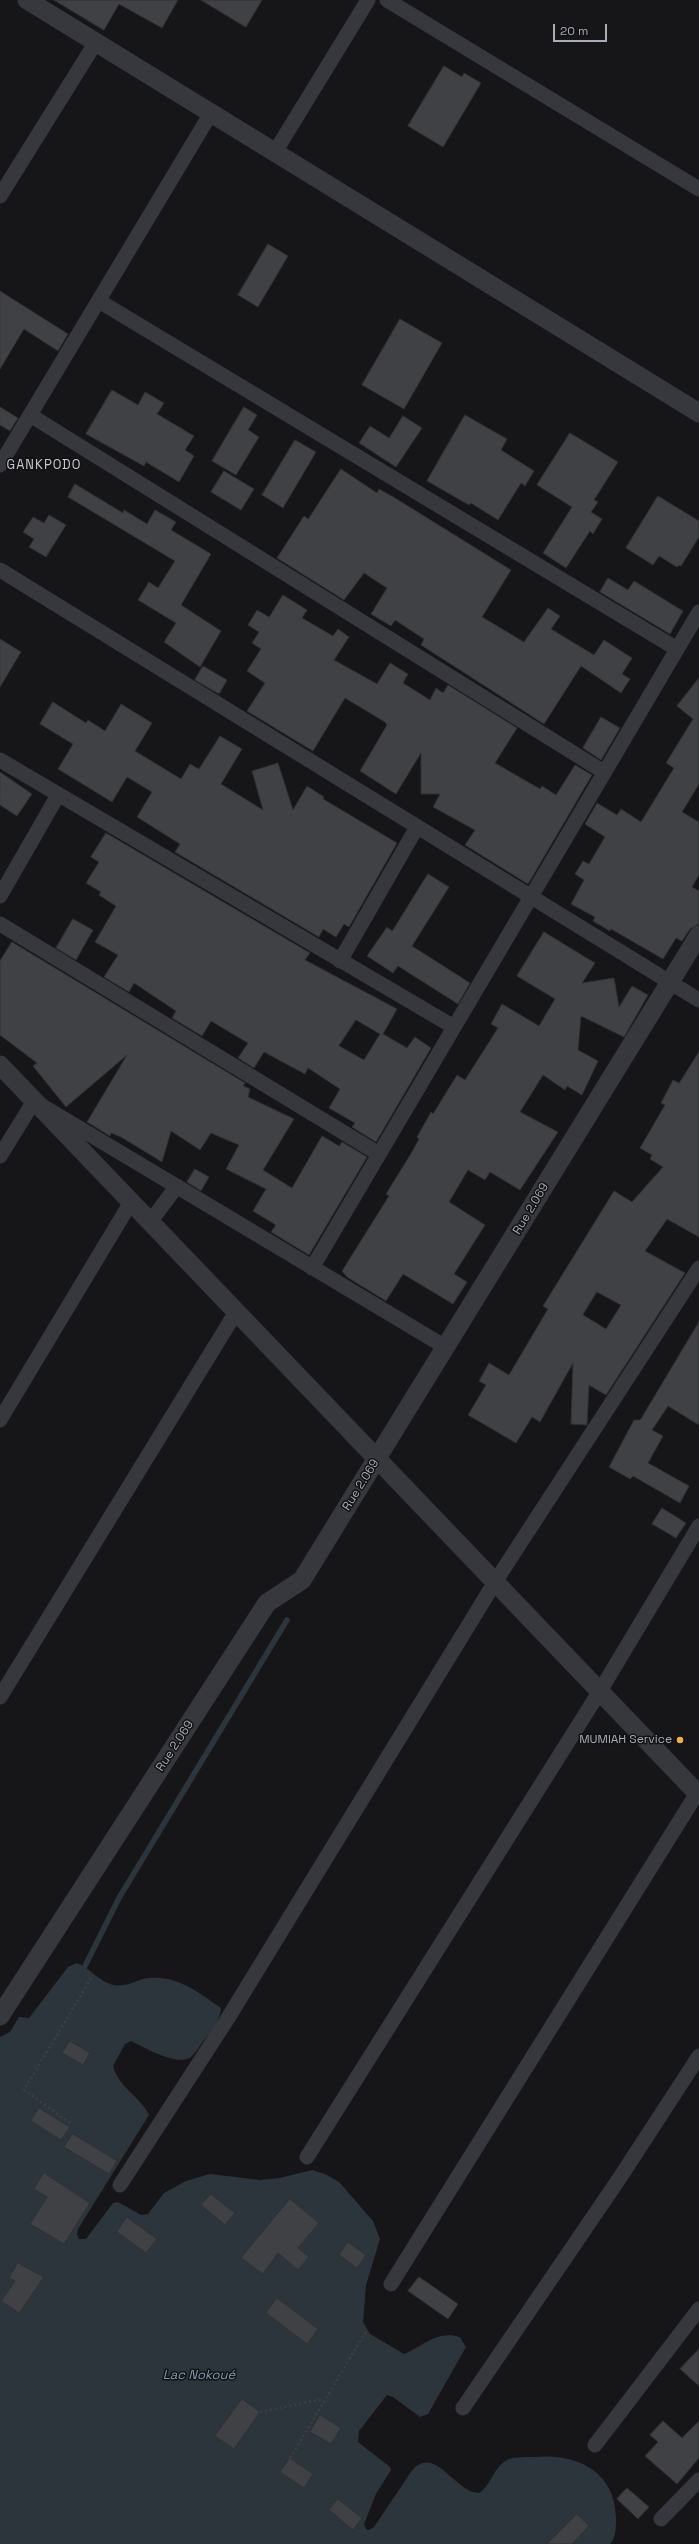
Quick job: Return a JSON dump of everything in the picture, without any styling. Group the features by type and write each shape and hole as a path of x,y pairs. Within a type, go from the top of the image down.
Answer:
{"street":[{"path":"27,0 699,413"},
{"path":"274,152 368,0"},
{"path":"387,0 699,189"},
{"path":"0,196 96,42"},
{"path":"0,465 212,113"},
{"path":"99,301 677,649"},
{"path":"30,415 604,772"},
{"path":"0,570 699,1000"},
{"path":"312,1268 699,612"},
{"path":"0,760 454,1027"},
{"path":"0,896 58,795"},
{"path":"340,961 417,827"},
{"path":"0,924 379,1154"},
{"name":"Rue 2.069","path":"0,2016 267,1603 302,1580 378,1460 699,935"},
{"path":"0,1065 698,1793 392,2284"},
{"path":"34,1101 446,1348"},
{"path":"0,1156 34,1101"},
{"path":"150,1222 176,1186"},
{"path":"0,1420 131,1202"},
{"path":"120,2185 228,2018 495,1582 699,1268"},
{"path":"0,1697 236,1312"},
{"path":"307,2157 600,1691 699,1526"},
{"path":"463,2408 621,2176 699,2056"},
{"path":"594,2445 699,2309"},
{"path":"661,2519 699,2480"}],"path":[{"path":"70,2123 24,2090 93,1975"},
{"path":"290,2458 325,2398 368,2330"},
{"path":"260,2412 325,2398"}],"water":[{"name":"Lac Nokoué","path":"77,1963 82,1965 103,1981 118,1986 149,1978 169,1979 179,1982 188,1986 221,2008 219,2017 213,2029 191,2057 178,2060 161,2055 131,2041 125,2044 113,2066 120,2080 145,2108 149,2115 78,2229 77,2234 79,2239 86,2239 113,2203 118,2202 141,2215 148,2214 164,2193 186,2181 210,2174 260,2180 280,2178 312,2170 325,2174 339,2182 373,2221 380,2239 366,2285 363,2322 370,2334 404,2354 437,2337 452,2335 460,2337 466,2347 428,2414 420,2417 393,2397 387,2395 359,2431 358,2442 390,2467 391,2470 376,2494 364,2524 366,2529 369,2530 374,2527 411,2472 420,2464 428,2463 436,2465 461,2486 470,2491 479,2493 487,2485 499,2466 509,2459 521,2457 549,2457 564,2458 578,2462 590,2468 601,2477 609,2488 614,2501 616,2518 615,2536 610,2544 0,2544 0,2037 10,2032 19,2017 29,2018 68,1967"}],"building":[{"path":"54,0 178,0 162,28 119,4 104,30"},
{"path":"201,0 262,0 246,27"},
{"path":"444,66 462,77 464,73 481,83 443,147 408,126"},
{"path":"268,244 288,256 258,307 238,295"},
{"path":"0,291 68,334 58,351 24,329 0,369"},
{"path":"400,319 442,343 404,409 362,385"},
{"path":"112,390 138,405 145,392 164,403 157,414 194,436 185,450 194,456 179,482 146,462 144,466 86,434"},
{"path":"0,407 18,418 10,431 0,425"},
{"path":"244,407 257,415 248,430 259,437 236,475 212,461"},
{"path":"465,415 507,439 501,450 534,471 525,486 521,483 498,520 471,503 469,505 427,481"},
{"path":"403,416 422,428 396,467 359,443 370,426 389,438"},
{"path":"570,433 618,462 594,500 598,502 591,512 602,519 593,534 590,531 566,568 543,553 572,507 537,485"},
{"path":"295,440 316,452 283,508 262,495"},
{"path":"341,469 377,493 379,489 395,498 511,570 482,617 524,642 548,608 560,616 551,629 594,655 604,640 632,658 622,674 630,679 621,693 581,666 544,724 421,645 424,639 395,620 391,626 371,614 387,588 364,573 344,600 277,558 304,516 308,519"},
{"path":"224,471 254,489 241,510 211,492"},
{"path":"75,484 123,513 124,510 147,524 155,510 176,522 171,530 211,554 181,605 221,631 200,667 164,642 176,623 138,600 149,582 158,588 175,561 68,497"},
{"path":"658,496 699,521 699,537 681,566 679,565 677,567 659,556 653,565 626,548"},
{"path":"49,515 66,525 46,557 29,547 34,539 23,532 33,517 44,523"},
{"path":"608,578 628,590 634,581 683,611 670,634 600,592"},
{"path":"283,595 307,610 302,618 333,636 338,629 349,637 334,660 377,684 390,663 408,674 403,683 430,700 436,688 443,693 448,685 517,728 495,763 540,789 542,786 556,795 575,765 592,775 528,884 465,845 475,830 433,807 440,794 421,794 421,753 396,794 360,771 387,725 385,722 345,698 313,751 247,711 265,683 247,671 261,649 252,643 259,632 248,625 257,610 269,617"},
{"path":"0,639 21,652 0,687"},
{"path":"203,666 227,680 219,694 195,680"},
{"path":"699,678 699,784 682,812 699,822 699,875 692,887 699,891 699,924 690,929 682,941 676,938 663,959 611,929 610,931 593,921 595,917 571,904 584,880 575,874 583,861 589,864 605,837 585,824 597,803 617,815 621,809 641,822 674,768 666,763 693,719 677,706"},
{"path":"53,702 86,723 88,720 105,731 121,704 152,723 135,751 181,779 190,764 199,769 220,736 242,749 221,784 263,810 252,771 278,763 293,810 307,786 324,797 323,799 397,843 349,927 344,924 336,937 323,929 319,937 175,852 180,844 137,817 152,792 127,777 112,802 58,769 73,744 40,724"},
{"path":"601,717 620,728 601,760 583,748"},
{"path":"0,772 32,794 17,816 0,805"},
{"path":"106,833 310,953 305,960 397,1009 383,1034 407,1048 415,1037 431,1048 376,1142 352,1127 355,1123 329,1108 340,1089 308,1068 305,1074 264,1052 254,1068 238,1058 248,1043 211,1021 202,1036 172,1018 176,1011 134,983 129,992 104,977 118,955 95,942 116,906 99,895 101,892 86,883 99,862 91,857","holes":["356,1020 380,1034 364,1060 339,1046"]},
{"path":"428,874 449,887 412,946 470,983 458,1004 398,966 393,973 367,956 387,927 392,931"},
{"path":"73,919 93,930 76,960 56,948"},
{"path":"544,932 595,963 582,983 614,978 619,1007 632,986 648,995 624,1037 581,1016 578,1050 598,1061 582,1095 567,1086 565,1090 543,1075 520,1112 558,1132 520,1190 490,1172 485,1180 468,1170 449,1202 485,1225 454,1274 467,1282 453,1304 403,1274 386,1301 347,1277 342,1271 389,1196 386,1194 412,1152 419,1139 417,1137 431,1112 433,1114 457,1075 465,1080 498,1028 491,1024 502,1004 539,1026 555,999 517,976"},
{"path":"12,942 245,1083 243,1086 250,1089 248,1097 294,1119 263,1170 292,1188 322,1136 339,1146 342,1142 367,1157 309,1255 271,1232 276,1225 253,1211 266,1189 226,1169 239,1145 211,1133 200,1150 171,1131 162,1162 121,1137 111,1133 110,1136 87,1122 127,1055 66,1107 33,1066 37,1063 0,1035 0,961"},
{"path":"699,1052 699,1237 667,1219 645,1251 685,1273 606,1395 589,1385 587,1425 571,1424 573,1363 540,1422 532,1417 516,1443 468,1415 486,1385 479,1381 489,1363 509,1375 548,1309 543,1306 614,1191 632,1202 663,1167 650,1159 652,1155 640,1148 665,1105 661,1103 673,1080 679,1083","holes":["597,1292 621,1305 606,1329 583,1315"]},
{"path":"195,1169 209,1177 201,1191 187,1182"},
{"path":"699,1322 699,1425 668,1406 652,1430 663,1436 648,1463 689,1486 680,1503 633,1476 630,1479 609,1467 634,1420 640,1420"},
{"path":"662,1508 686,1523 676,1538 652,1524"},
{"path":"70,2041 90,2053 83,2065 62,2053"},
{"path":"39,2108 70,2127 61,2140 31,2121"},
{"path":"73,2134 117,2161 109,2174 64,2147"},
{"path":"44,2173 90,2203 64,2244 30,2224 47,2197 34,2189"},
{"path":"211,2194 235,2213 225,2225 201,2205"},
{"path":"290,2199 319,2223 298,2248 309,2257 298,2270 278,2253 263,2274 241,2258"},
{"path":"127,2217 157,2239 146,2253 117,2232"},
{"path":"348,2242 366,2255 357,2268 339,2255"},
{"path":"18,2263 44,2277 19,2313 1,2301 15,2281 9,2278"},
{"path":"419,2277 458,2304 448,2319 408,2291"},
{"path":"277,2298 318,2329 307,2344 266,2313"},
{"path":"699,2349 699,2386 680,2369"},
{"path":"242,2399 260,2412 234,2449 215,2436"},
{"path":"320,2415 341,2428 331,2444 310,2432"},
{"path":"663,2421 682,2438 699,2421 699,2458 677,2484 645,2456 658,2442 650,2435"},
{"path":"290,2458 313,2474 304,2488 280,2472"},
{"path":"627,2488 649,2507 638,2519 617,2499"},
{"path":"338,2499 362,2518 353,2530 329,2510"},
{"path":"577,2514 589,2526 572,2544 547,2544"}],"waterway":[{"path":"85,1966 119,1898 287,1620"}],"place":[{"name":"MUMIAH Service","path":"680,1740"}],"district":[{"name":"GANKPODO","path":"44,465"}]}
